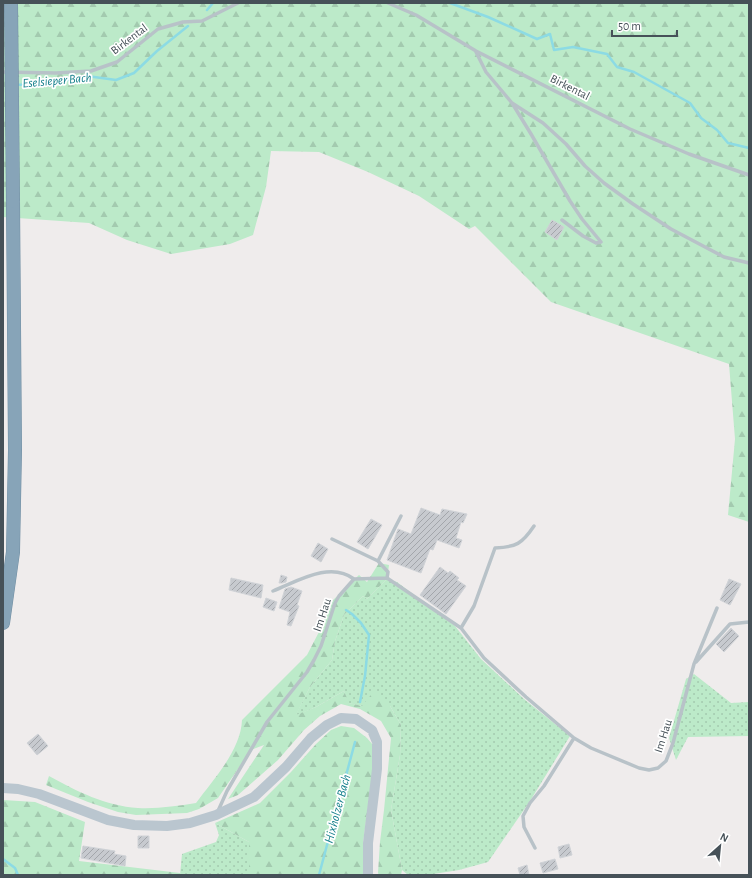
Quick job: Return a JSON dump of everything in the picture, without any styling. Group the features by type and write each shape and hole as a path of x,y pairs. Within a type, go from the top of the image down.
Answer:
{"highway":[{"path":"3,623 13,552 15,450 11,3"}],"main road":[{"path":"3,788 18,789 39,794 108,820 134,825 167,826 190,823 216,815 254,797 286,767 311,738 327,725 341,718 356,719 372,730 378,742 377,769 368,843 368,875"}],"lane":[{"name":"Birkental","path":"3,72 56,73 91,71 117,62 158,29 183,22 202,21 238,3"},
{"name":"Birkental","path":"388,3 416,15 476,51 630,129 689,154 749,175"},
{"path":"476,51 486,72 512,103 570,201 582,219 602,242 596,243 583,236 562,220"},
{"path":"512,103 543,123 566,144 585,166 604,183 633,204 671,229 724,257 749,263"},
{"path":"378,561 401,516"},
{"path":"461,628 474,606 495,548 518,544 526,538 534,526"},
{"path":"273,591 301,580 328,572 340,573 354,579 387,578 388,572 378,561 332,540"},
{"name":"Im Hau","path":"387,578 461,628 484,658 526,697 574,738 591,748 639,768 649,770 658,768 666,761 673,743 694,664 717,608"},
{"name":"Im Hau","path":"216,815 227,791 267,722 314,660 321,646 335,603 339,596 354,579"},
{"name":"Im Hau","path":"694,664 730,624 749,622"},
{"path":"535,848 524,827 523,816 530,803 544,786 574,738"}],"green space":[{"path":"3,3 749,3 749,522 728,515 735,439 729,364 551,302 475,226 469,229 419,196 368,172 319,152 271,151 266,187 253,235 230,244 171,254 127,240 89,223 3,217"},
{"path":"379,563 389,565 387,579 367,599 363,596 344,615 335,641 332,660 310,687 296,715 316,707 344,691 349,703 362,706 374,691 390,706 401,725 400,755 391,810 402,870 401,875 379,875 378,873 391,738 381,721 360,709 341,704 320,716 304,730 278,760 238,795 228,799 264,745 251,750 218,798 199,809 187,813 136,815 118,812 46,785 49,776 92,797 126,807 152,808 196,803 225,764 237,742 242,720 307,655 320,630 331,602 359,575 367,582"},
{"path":"387,579 397,582 455,626 481,659 524,699 570,736 530,801 488,862 459,870 427,875 408,875 402,870 391,810 400,755 401,725 390,706 362,706 348,703 344,691 316,707 295,716 310,687 332,660 335,641 344,615 363,596 367,599"},
{"path":"694,674 731,703 749,702 749,736 688,737 676,760 669,738 686,679"},
{"path":"341,726 354,728 367,738 373,745 373,769 363,843 363,875 249,875 249,842 215,823 260,803 316,744 331,730"},
{"path":"3,800 35,802 85,822 79,861 180,873 180,875 3,875"},
{"path":"215,823 249,842 249,875 180,875 182,854 216,842 219,835"}],"building":[{"path":"552,220 564,227 557,240 545,232"},
{"path":"421,508 440,515 442,509 467,514 463,523 461,522 456,538 462,540 459,548 437,540 433,550 430,549 421,573 387,560 398,529 411,534"},
{"path":"371,519 382,525 368,549 357,542"},
{"path":"318,543 328,549 321,562 311,556"},
{"path":"440,567 448,573 450,571 459,578 457,580 466,586 446,614 420,595"},
{"path":"281,575 287,577 286,582 279,583"},
{"path":"231,578 263,585 261,598 229,590"},
{"path":"729,579 741,584 730,605 720,600"},
{"path":"291,587 302,591 297,605 299,606 291,626 287,625 290,612 279,608 285,589"},
{"path":"266,598 277,602 274,611 263,607"},
{"path":"731,628 739,636 724,652 716,644"},
{"path":"38,734 48,746 37,755 27,743"},
{"path":"138,836 149,836 149,848 138,848"},
{"path":"569,844 572,855 560,858 558,847"},
{"path":"83,846 115,851 114,854 126,856 125,866 81,858"},
{"path":"555,859 558,869 543,873 540,863"},
{"path":"527,865 529,875 520,875 518,868"}],"waterway":[{"name":"Eselsieper Bach","path":"207,10 213,3"},
{"name":"Eselsieper Bach","path":"450,3 488,17 537,39 550,34 554,50 573,47 607,54 617,67 634,72 690,103 701,118 717,130 728,143 749,148"},
{"name":"Eselsieper Bach","path":"15,85 35,84 46,80 75,80 87,76 116,80 134,73 157,51 188,26"},
{"name":"Hixholzer Bach","path":"346,610 361,623 369,635 365,676 360,702"},
{"name":"Hixholzer Bach","path":"319,875 327,845 337,818 340,798 355,742"},
{"path":"3,859 15,868 18,875"}]}
